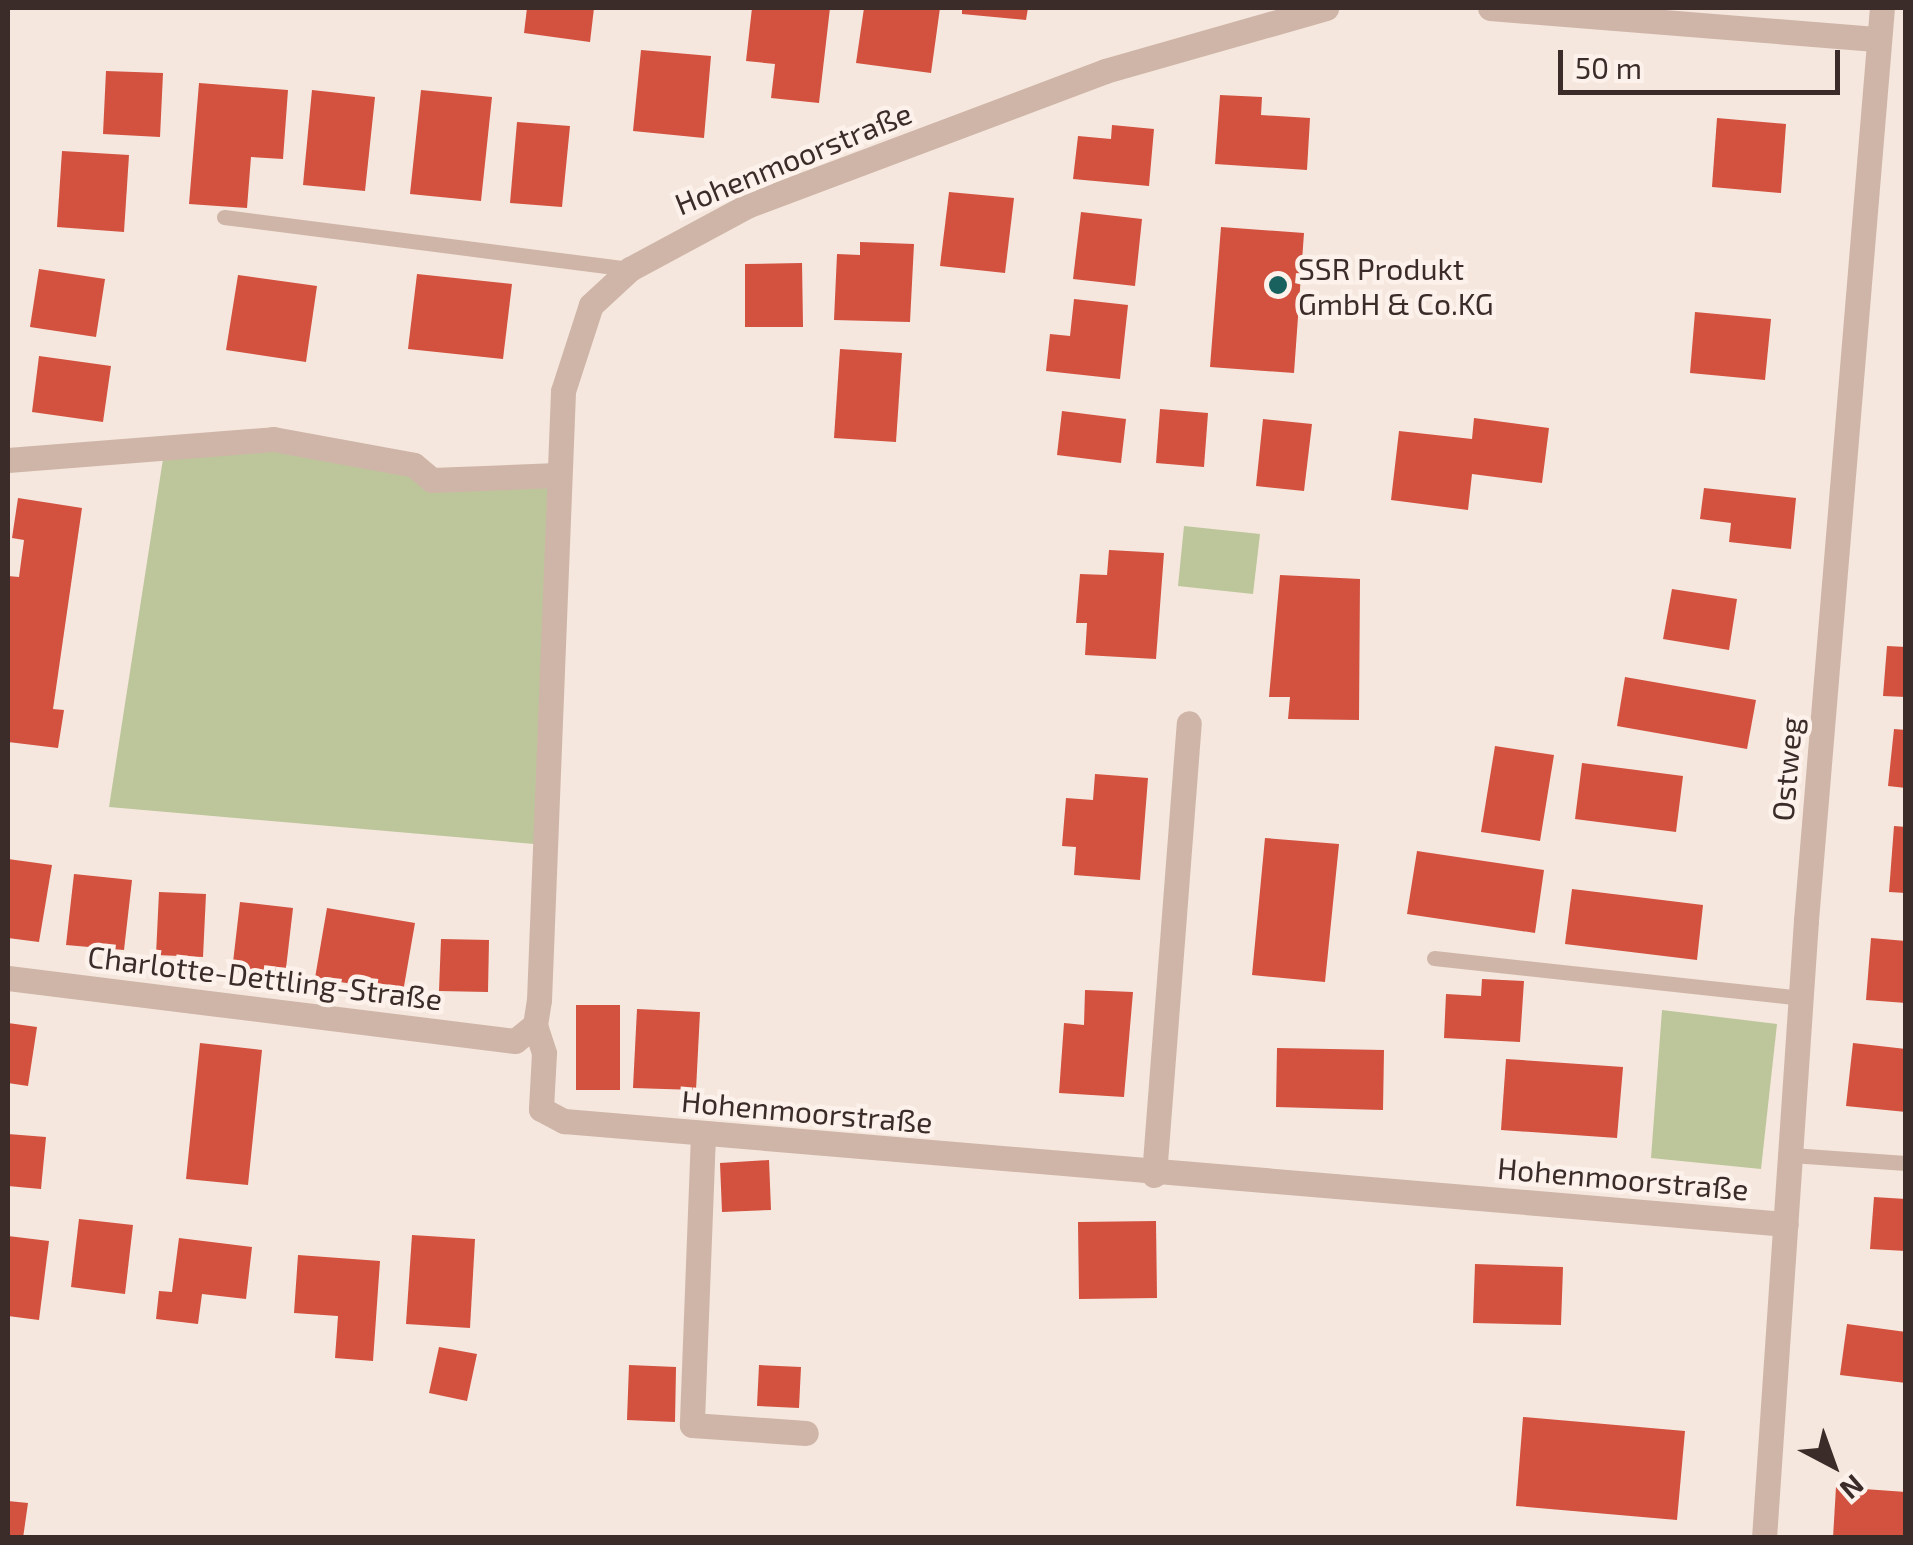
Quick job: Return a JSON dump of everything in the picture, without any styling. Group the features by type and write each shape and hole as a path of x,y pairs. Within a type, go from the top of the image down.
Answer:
{"street":[{"name":"Hohenmoorstraße","path":"1326,8 1105,71 750,205 630,268 591,305 578,334 563,391 557,475 525,1033 544,1054 541,1109 564,1121 1154,1176 1786,1224"},
{"path":"1490,8 1879,39"},
{"name":"Ostweg","path":"1764,1538 1800,998 1882,8"},
{"path":"8,460 274,439 414,465 432,480 557,475"},
{"path":"1154,1176 1189,723"},
{"name":"Charlotte-Dettling-Straße","path":"8,978 525,1033"},
{"path":"704,1134 692,1425 806,1433"}],"lane":[{"path":"224,217 630,268"},
{"path":"1434,958 1800,998"},
{"path":"1791,1155 1906,1163"}],"green space":[{"path":"273,439 432,480 557,475 546,845 109,807 165,446"},
{"path":"1184,526 1260,534 1253,594 1178,586"},
{"path":"1662,1010 1777,1024 1761,1169 1651,1158"}],"building":[{"path":"527,8 594,8 590,42 524,33"},
{"path":"752,8 830,8 819,103 771,98 775,64 746,61"},
{"path":"864,8 940,8 931,73 856,63"},
{"path":"962,8 1028,8 1026,20 962,14"},
{"path":"641,50 711,56 704,138 633,131"},
{"path":"106,71 163,73 160,137 103,134"},
{"path":"199,83 288,90 283,159 251,157 247,208 189,204"},
{"path":"312,90 375,97 365,191 303,185"},
{"path":"421,90 492,97 481,201 410,194"},
{"path":"1220,95 1262,97 1261,115 1310,118 1307,170 1215,164"},
{"path":"1717,118 1786,124 1781,193 1712,187"},
{"path":"517,122 570,126 562,207 510,203"},
{"path":"1112,125 1154,129 1149,186 1073,179 1078,136 1111,139"},
{"path":"62,151 129,155 124,232 57,227"},
{"path":"949,192 1014,198 1005,273 940,266"},
{"path":"1081,212 1142,219 1135,286 1073,279"},
{"path":"1221,227 1304,233 1294,373 1210,367"},
{"path":"860,242 914,244 910,322 834,320 837,254 860,255"},
{"path":"802,263 803,327 745,327 745,264"},
{"path":"39,269 105,279 96,337 30,327"},
{"path":"417,274 512,284 503,359 408,349"},
{"path":"238,275 317,286 306,362 226,350"},
{"path":"1074,299 1128,305 1120,379 1046,371 1050,334 1070,336"},
{"path":"1695,312 1771,319 1765,380 1690,373"},
{"path":"840,349 902,353 896,442 834,438"},
{"path":"39,356 111,366 103,422 32,412"},
{"path":"1160,409 1208,413 1204,467 1156,463"},
{"path":"1062,411 1126,419 1121,463 1057,455"},
{"path":"1474,418 1549,428 1542,483 1472,474 1468,510 1391,500 1399,431 1472,439"},
{"path":"1263,419 1312,424 1304,491 1256,486"},
{"path":"1704,488 1796,498 1791,549 1729,542 1731,523 1700,519"},
{"path":"18,498 82,508 53,709 64,710 58,748 8,742 8,576 19,577 24,540 12,538"},
{"path":"1109,550 1164,553 1156,659 1085,655 1087,623 1076,623 1080,574 1107,575"},
{"path":"1280,575 1360,579 1359,720 1288,719 1290,697 1269,697"},
{"path":"1672,589 1737,599 1729,650 1663,639"},
{"path":"1887,646 1906,647 1906,697 1883,696"},
{"path":"1625,677 1756,700 1747,749 1617,726"},
{"path":"1894,729 1906,730 1906,788 1888,786"},
{"path":"1495,746 1554,755 1540,841 1481,832"},
{"path":"1582,763 1683,776 1676,832 1575,819"},
{"path":"1095,774 1148,778 1140,880 1074,875 1076,847 1062,846 1066,798 1093,800"},
{"path":"1894,826 1906,827 1906,893 1889,892"},
{"path":"1265,838 1339,844 1325,982 1252,975"},
{"path":"1417,851 1544,870 1535,933 1407,914"},
{"path":"8,859 52,865 39,942 8,938"},
{"path":"74,874 132,880 124,950 66,945"},
{"path":"1572,889 1703,905 1697,960 1565,944"},
{"path":"159,892 206,894 203,957 156,955"},
{"path":"240,902 293,908 285,977 232,971"},
{"path":"327,908 415,923 403,992 315,978"},
{"path":"1871,938 1906,941 1906,1003 1866,1000"},
{"path":"441,939 489,940 488,992 439,991"},
{"path":"1482,979 1524,981 1520,1042 1444,1038 1446,994 1481,996"},
{"path":"1085,990 1133,992 1124,1097 1059,1093 1064,1023 1084,1025"},
{"path":"576,1005 620,1005 620,1090 576,1090"},
{"path":"637,1009 700,1012 696,1090 633,1088"},
{"path":"8,1023 37,1027 28,1086 8,1083"},
{"path":"200,1043 262,1050 248,1185 186,1179"},
{"path":"1853,1043 1906,1049 1906,1112 1846,1106"},
{"path":"1277,1048 1384,1050 1383,1110 1276,1107"},
{"path":"1506,1059 1623,1067 1617,1138 1501,1130"},
{"path":"8,1134 46,1137 41,1189 8,1186"},
{"path":"769,1160 771,1210 722,1212 720,1163"},
{"path":"1874,1197 1906,1199 1906,1251 1870,1249"},
{"path":"79,1219 133,1225 125,1294 71,1287"},
{"path":"1156,1221 1157,1298 1079,1299 1078,1222"},
{"path":"412,1235 475,1239 470,1328 406,1324"},
{"path":"8,1236 49,1241 39,1320 8,1316"},
{"path":"179,1238 252,1247 246,1299 202,1294 198,1324 156,1319 159,1291 172,1292"},
{"path":"298,1255 380,1261 373,1361 335,1358 338,1316 294,1313"},
{"path":"1475,1264 1563,1267 1561,1325 1473,1323"},
{"path":"1847,1324 1906,1332 1906,1383 1840,1375"},
{"path":"439,1347 477,1354 467,1401 429,1393"},
{"path":"629,1365 676,1367 675,1422 627,1420"},
{"path":"759,1365 801,1367 799,1408 757,1406"},
{"path":"1523,1417 1685,1431 1677,1520 1516,1506"},
{"path":"1836,1487 1906,1492 1906,1538 1833,1538"},
{"path":"8,1501 28,1503 23,1538 8,1538"}],"place":[{"name":"SSR Produkt GmbH & Co.KG","path":"1278,285"}]}
